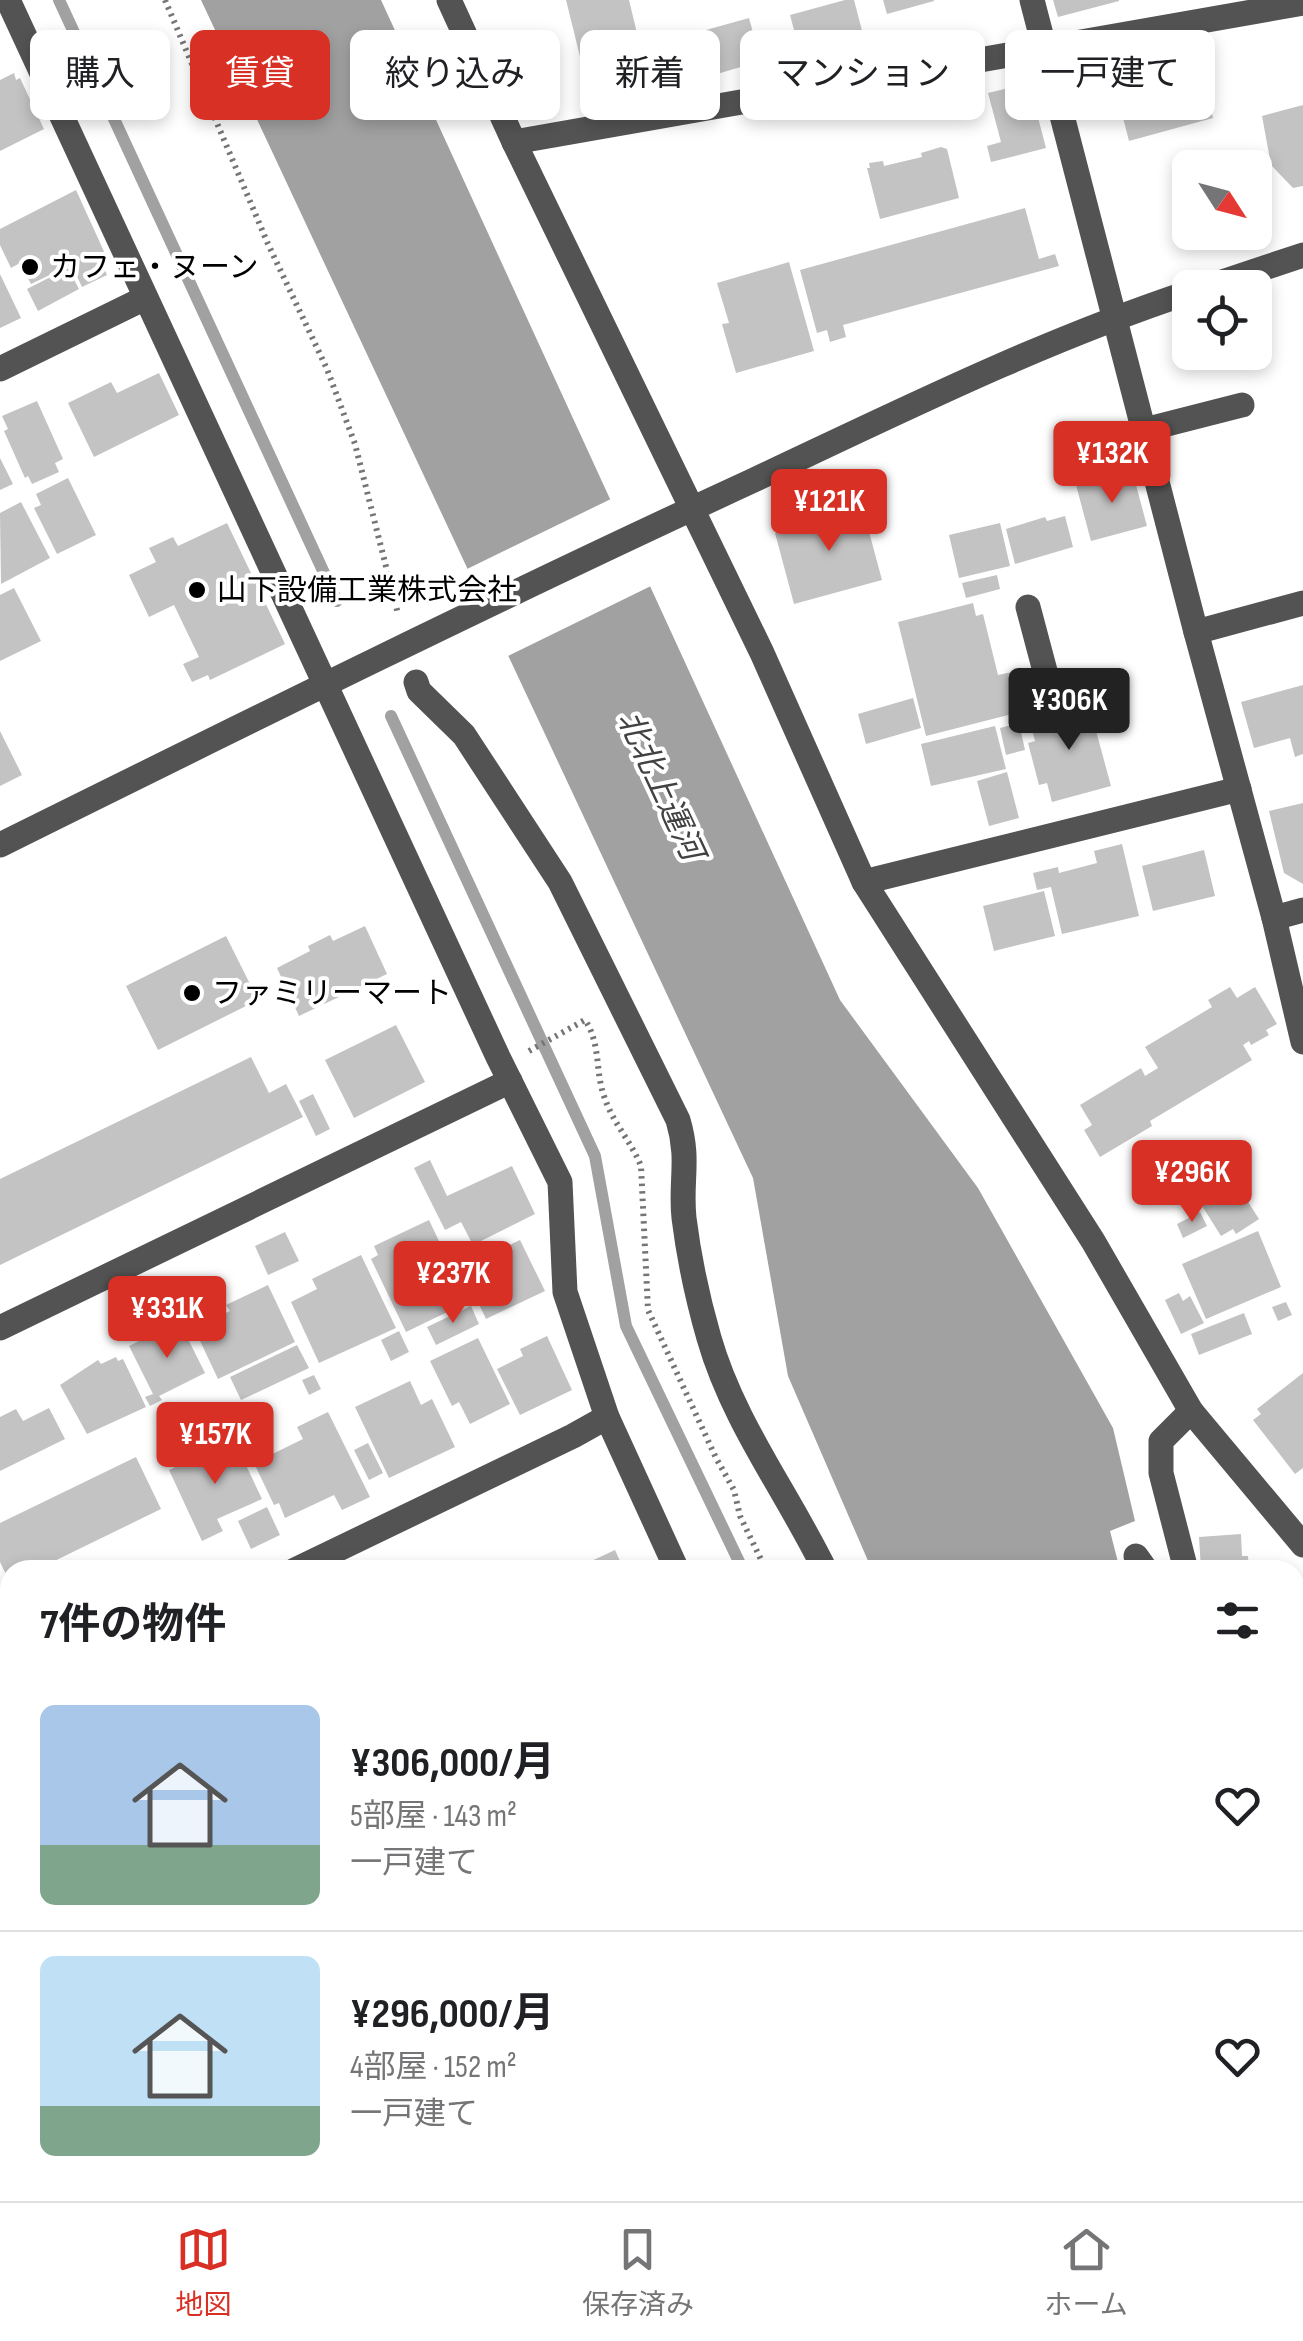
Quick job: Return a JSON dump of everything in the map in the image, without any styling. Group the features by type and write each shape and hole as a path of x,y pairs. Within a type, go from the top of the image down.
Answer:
{"street":[{"path":"8,0 560,1182 565,1292 606,1417 672,1560"},
{"path":"449,0 762,653 864,882 1093,1241 1191,1411 1303,1545"},
{"path":"1032,0 1042,30"},
{"path":"1153,30 1303,3"},
{"path":"514,142 1005,56"},
{"path":"1066,120 1303,1042"},
{"path":"1256,270 1303,254"},
{"path":"0,369 145,298"},
{"path":"0,846 326,683 651,528 1018,357 1116,316 1172,298"},
{"path":"1144,430 1242,406"},
{"path":"1196,632 1303,603"},
{"path":"1028,607 1045,672"},
{"path":"416,682 420,691 464,735 560,882 678,1120 686,1146 684,1216 708,1336 731,1402 798,1514 820,1560"},
{"path":"864,882 1240,789"},
{"path":"1274,918 1303,910"},
{"path":"0,1328 510,1081"},
{"path":"1183,1560 1161,1473 1161,1442 1191,1411"},
{"path":"316,1560 606,1417"}],"path":[{"path":"165,0 268,244 320,353 355,444 398,616"},
{"path":"534,1048 567,1030"}],"water":[{"name":"北北上運河","path":"201,0 381,0 395,30 350,30 350,120 436,120 840,1000 978,1188 1113,1428 1135,1521 1110,1531 1117,1560 868,1560 788,1376 753,1178 257,120 330,120 330,30 215,30"}],"pier":[{"path":"615,497 655,584 504,658 463,571"}],"building":[{"path":"566,0 629,0 636,30 580,30 580,57"},
{"path":"854,0 862,30 794,30 790,15"},
{"path":"883,0 934,0 934,1 887,14"},
{"path":"1053,0 1119,0 1119,1 1058,17"},
{"path":"749,18 752,30 740,30 740,67 720,73 720,30 706,30"},
{"path":"14,73 16,80 20,78 30,99 30,120 40,120 44,129 0,151 0,80"},
{"path":"1005,89 1005,120 1039,120 1046,148 991,162 987,146 1001,142 988,93"},
{"path":"1303,105 1303,186 1293,188 1272,166 1272,150 1268,150 1262,116"},
{"path":"1124,120 1206,120 1129,141"},
{"path":"947,149 959,198 880,219 869,163 883,161 884,166 922,157 921,153"},
{"path":"76,190 107,258 100,260 107,275 82,287 72,266 77,262 31,284 20,263 11,268 0,245 0,229"},
{"path":"1025,208 1039,259 1055,254 1059,266 843,325 846,337 830,342 827,330 817,333 800,270"},
{"path":"789,262 814,351 736,373 722,324 729,323 717,283"},
{"path":"68,268 79,289 38,311 27,289"},
{"path":"0,274 21,318 0,328"},
{"path":"159,373 179,415 94,457 68,403 111,382 117,393"},
{"path":"37,401 63,459 55,463 59,472 32,484 28,476 25,478 4,431 8,429 2,416"},
{"path":"0,458 13,484 0,490"},
{"path":"1132,470 1147,526 1091,541 1076,485"},
{"path":"68,478 96,535 57,554 34,508 41,505 36,494"},
{"path":"860,498 882,580 794,604 775,533 827,519 824,508"},
{"path":"21,502 50,558 1,584 0,513"},
{"path":"1065,516 1073,547 1015,564 1006,529 1045,517 1047,521"},
{"name":"山下設備工業株式会社","path":"227,523 285,644 210,680 208,675 192,682 183,664 199,657 174,605 149,617 129,575 156,562 149,548 173,537 178,546"},
{"path":"1000,523 1010,566 959,578 949,535"},
{"path":"997,575 1000,589 966,598 962,583"},
{"path":"14,588 41,641 0,661 0,595"},
{"path":"973,603 976,616 983,614 998,675 1027,669 1036,708 926,736 898,622"},
{"path":"1303,685 1303,754 1295,757 1290,738 1254,748 1241,702"},
{"path":"913,698 921,728 866,744 858,714"},
{"path":"1094,703 1101,726 1095,727 1111,786 1052,802 1047,783 1039,785 1028,743 1035,741 1030,722"},
{"path":"1019,723 1025,750 1006,755 1000,728"},
{"path":"995,726 1006,769 931,786 921,744"},
{"path":"0,731 22,775 0,786"},
{"path":"1007,772 1019,818 989,826 977,781"},
{"path":"1303,803 1303,884 1284,873 1269,811"},
{"path":"1122,844 1139,916 1062,934 1051,887 1037,890 1033,873 1058,867 1059,873 1097,863 1094,851"},
{"path":"1204,850 1215,896 1153,911 1142,866"},
{"path":"1044,891 1055,936 994,951 983,906"},
{"path":"365,926 387,974 299,1016 277,968 310,951 308,946 330,935 333,941"},
{"name":"ファミリーマート","path":"226,936 258,1000 158,1050 126,986"},
{"path":"1230,987 1237,998 1255,987 1277,1024 1266,1030 1269,1035 1243,1045 1252,1060 1150,1121 1152,1126 1100,1157 1084,1130 1092,1125 1080,1105 1141,1068 1145,1076 1158,1068 1145,1047 1212,1007 1208,1000"},
{"path":"396,1025 425,1082 354,1118 325,1060"},
{"path":"251,1057 269,1093 286,1084 303,1117 0,1265 0,1179"},
{"path":"313,1094 330,1129 316,1136 299,1101"},
{"path":"430,1160 447,1196 512,1166 535,1214 473,1245 461,1222 445,1230 414,1168"},
{"path":"1222,1161 1259,1219 1236,1234 1233,1229 1221,1236 1187,1182"},
{"path":"1200,1212 1207,1226 1183,1238 1177,1224"},
{"path":"429,1220 468,1302 406,1332 371,1259 378,1255 374,1246"},
{"path":"1258,1231 1281,1287 1206,1319 1182,1264"},
{"path":"285,1232 299,1261 268,1275 255,1246"},
{"path":"520,1240 545,1291 486,1319 462,1268"},
{"path":"361,1255 396,1328 319,1363 291,1302 317,1289 312,1279"},
{"path":"268,1285 295,1342 218,1379 194,1328 230,1311 226,1305"},
{"path":"1179,1293 1183,1301 1190,1296 1204,1323 1181,1334 1165,1300"},
{"path":"1286,1302 1292,1315 1278,1321 1272,1307"},
{"path":"471,1306 479,1324 436,1345 427,1327"},
{"path":"1244,1313 1252,1334 1199,1355 1191,1334"},
{"path":"179,1321 205,1373 159,1396 162,1400 150,1406 145,1397 153,1394 129,1346"},
{"path":"399,1331 409,1352 391,1361 381,1340"},
{"path":"547,1336 572,1390 520,1415 497,1369 523,1356 520,1349"},
{"path":"478,1338 510,1404 470,1424 459,1402 452,1406 430,1361"},
{"path":"297,1345 309,1368 241,1400 230,1377"},
{"path":"116,1357 118,1361 123,1359 146,1407 87,1434 60,1385 98,1360 101,1364"},
{"path":"1303,1373 1303,1468 1295,1474 1253,1420 1261,1414 1257,1409"},
{"path":"314,1375 321,1389 309,1395 302,1380"},
{"path":"410,1381 421,1405 432,1399 455,1447 389,1478 355,1407"},
{"path":"49,1408 65,1439 0,1471 0,1417 16,1409 23,1421"},
{"path":"328,1412 370,1497 342,1510 334,1495 285,1518 279,1503 274,1505 254,1463 303,1439 297,1427"},
{"path":"234,1440 262,1499 217,1519 223,1531 202,1541 169,1470"},
{"path":"368,1443 383,1473 369,1480 354,1450"},
{"path":"136,1457 161,1509 56,1560 0,1560 0,1523"},
{"path":"267,1507 280,1535 251,1549 238,1521"},
{"path":"1241,1534 1242,1556 1248,1556 1248,1560 1200,1560 1199,1537"},
{"path":"615,1550 620,1560 594,1560"}],"waterway":[{"path":"59,0 337,601"},
{"path":"391,716 595,1156 626,1326 738,1560"}],"place":[{"name":"カフェ・ヌーン","path":"30,267"},
{"name":"山下設備工業株式会社","path":"197,590"},
{"name":"ファミリーマート","path":"192,993"}]}
